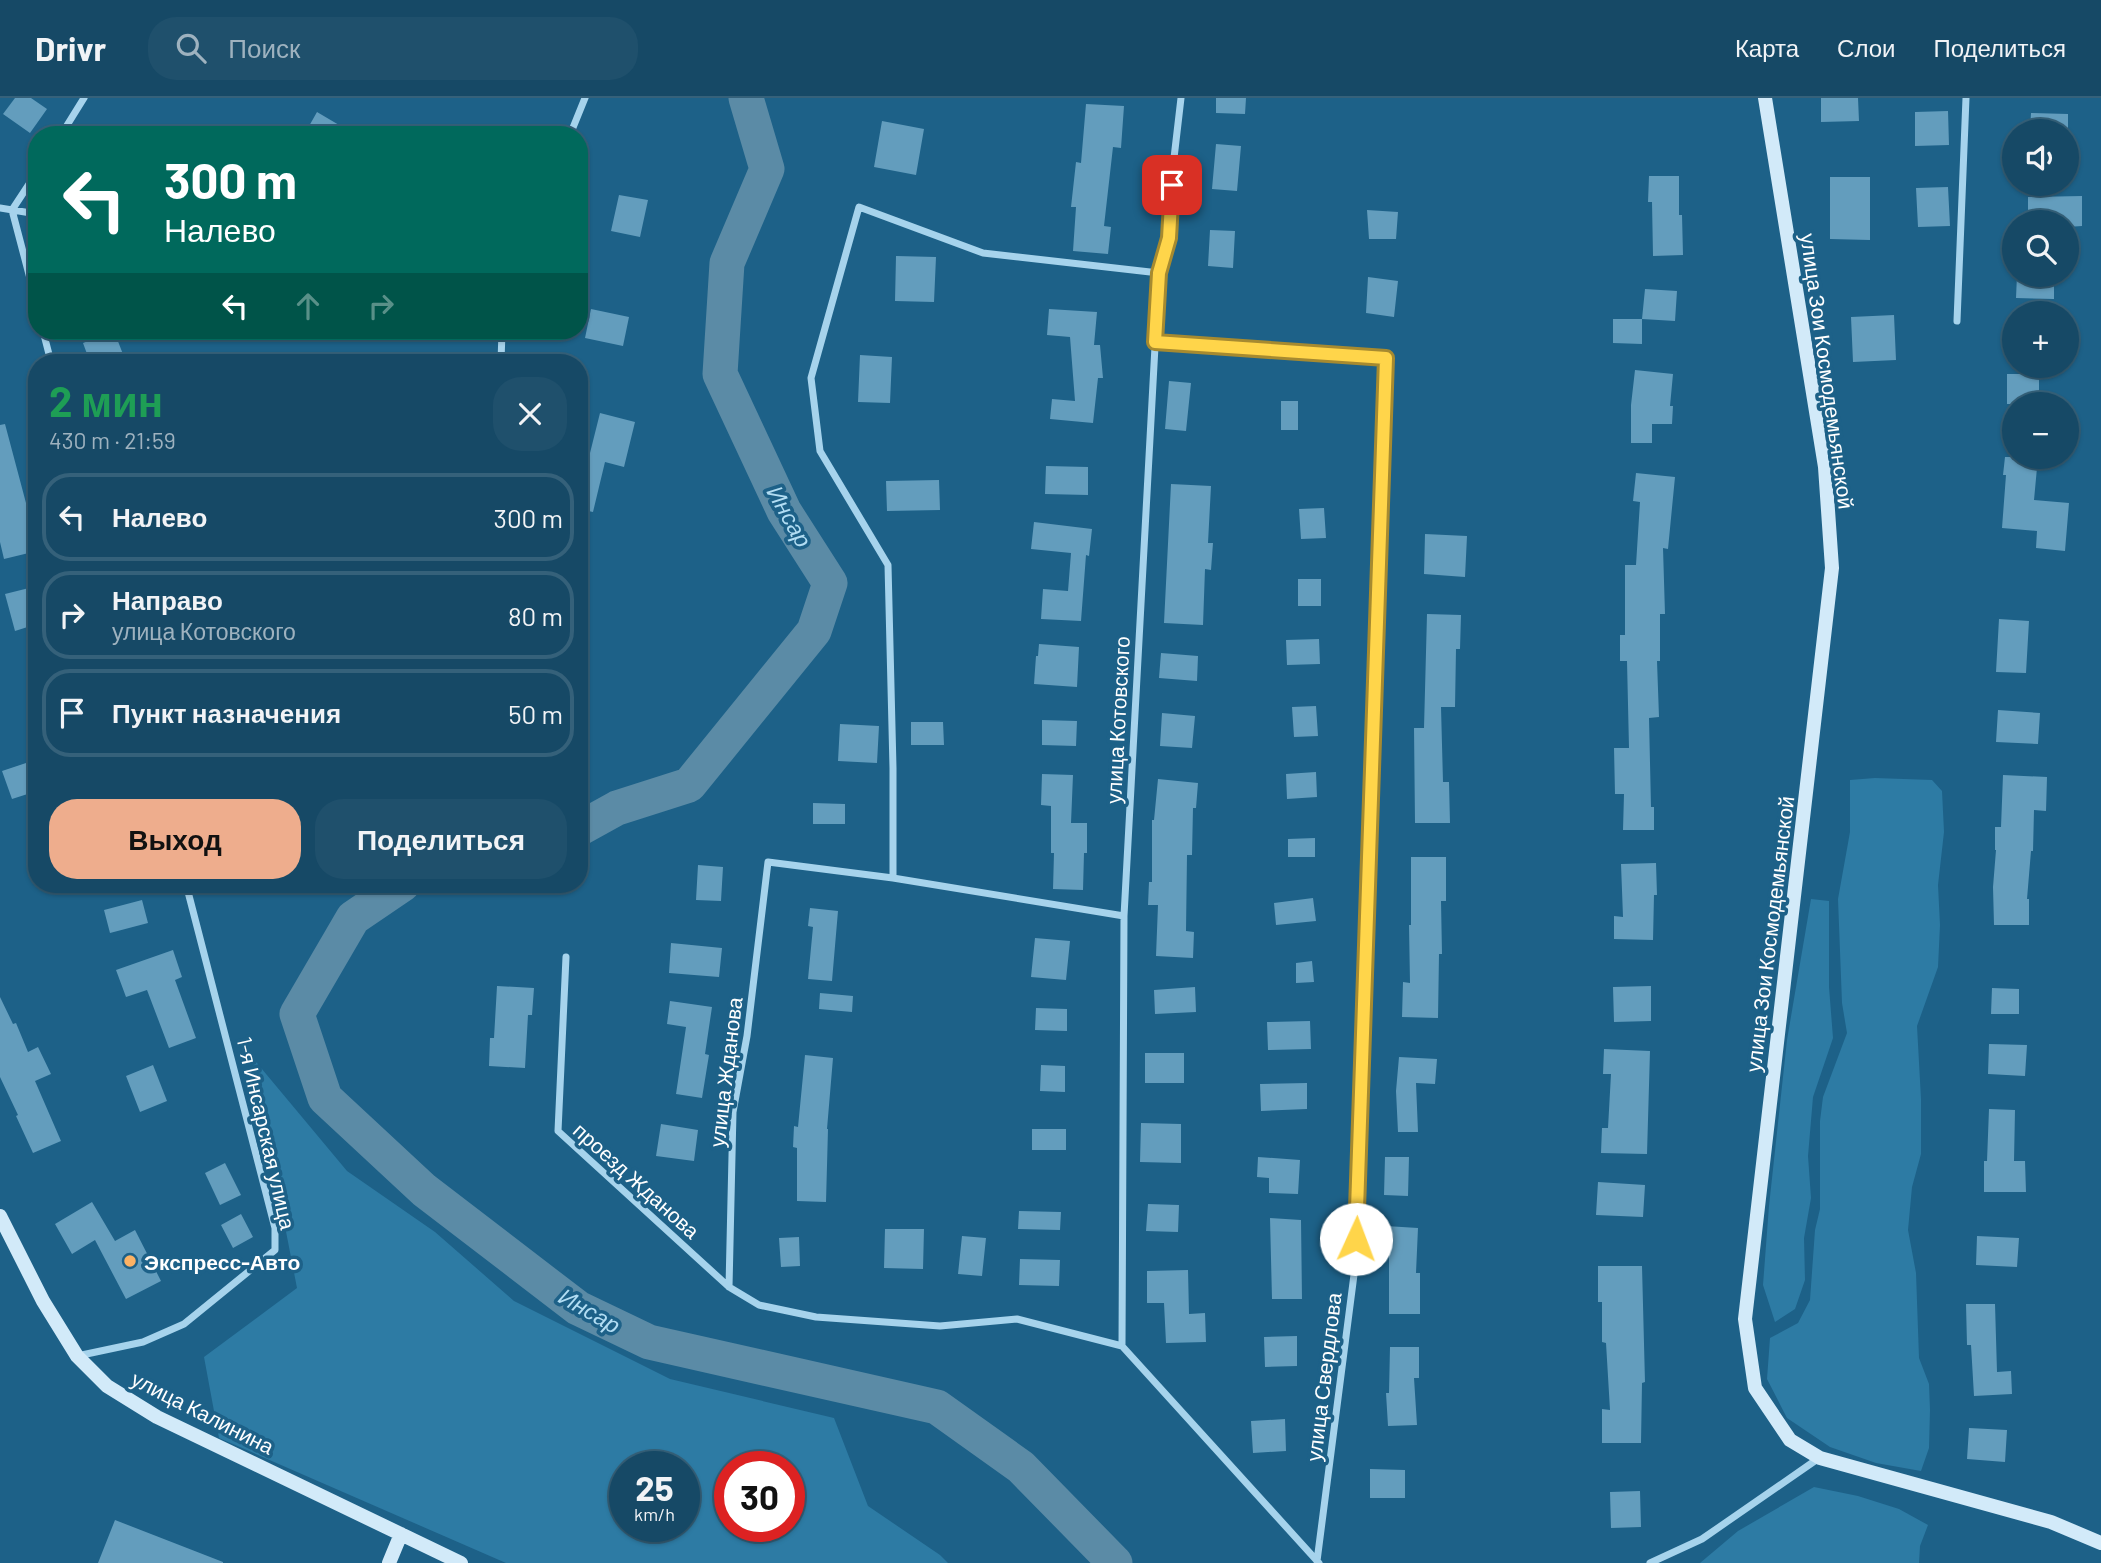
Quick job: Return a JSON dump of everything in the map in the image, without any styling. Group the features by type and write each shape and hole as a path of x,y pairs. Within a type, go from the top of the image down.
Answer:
{"street":[{"path":"67,126 84,98"},
{"path":"574,126 585,98"},
{"name":"улица Котовского","path":"1122,1346 1124,916 1159,273 1169,238 1181,98"},
{"name":"улица Зои Космодемьянской","path":"1765,98 1825,467 1832,568 1745,1319 1755,1388 1790,1440 1820,1458 2051,1522 2101,1543"},
{"path":"1957,321 1966,98"},
{"path":"28,186 12,210 28,271"},
{"path":"1124,916 893,878 888,565 820,451 811,378 859,207 983,253 1159,273"},
{"path":"0,208 28,213"},
{"name":"улица Свердлова","path":"1155,342 1386,358 1355,1267 1318,1562"},
{"name":"улица Жданова","path":"729,1287 733,1112 747,1036 768,862 893,878"},
{"name":"1-я Инсарская улица","path":"77,1356 144,1342 184,1324 275,1250 275,1228 188,893"},
{"name":"проезд Жданова","path":"566,957 558,1131 729,1287"},
{"name":"улица Калинина","path":"0,1216 43,1301 77,1356 107,1386 157,1417 461,1563"},
{"path":"729,1287 759,1305 816,1317 940,1326 1017,1319 1122,1346 1318,1562"},
{"path":"1650,1563 1702,1539 1820,1458"},
{"path":"389,1563 401,1534"}],"shaded area":[{"path":"1850,780 1932,780 1942,791 1944,832 1938,885 1938,967 1917,1026 1921,1154 1912,1187 1908,1230 1916,1273 1919,1358 1929,1384 1929,1448 1921,1471 1876,1463 1830,1447 1787,1418 1767,1379 1770,1338 1798,1323 1810,1300 1815,1230 1820,1209 1820,1121 1823,1097 1847,1033 1842,1003 1838,899 1850,832"},
{"path":"1811,899 1829,901 1829,987 1833,1038 1813,1097 1808,1156 1811,1198 1804,1238 1805,1280 1795,1309 1775,1322 1763,1285 1769,1206 1787,1040"},
{"path":"252,1057 347,1171 435,1232 514,1301 670,1379 834,1418 868,1506 948,1563 506,1563 219,1438 204,1357 297,1288"},
{"path":"1814,1487 1858,1496 1899,1509 1928,1525 1920,1546 1919,1563 1700,1563 1738,1531"}],"building":[{"path":"15,98 31,98 47,109 35,126 28,126 28,132 3,114"},
{"path":"1216,98 1246,98 1245,114 1216,113"},
{"path":"1821,98 1858,98 1859,121 1821,122"},
{"path":"1086,104 1124,106 1121,148 1113,147 1104,226 1111,227 1108,254 1073,251 1076,207 1071,207 1076,162 1081,163"},
{"path":"1948,111 1949,145 1915,146 1915,112"},
{"path":"317,112 341,126 309,126"},
{"path":"2031,113 2068,114 2068,119 2031,119"},
{"path":"882,121 924,129 916,175 874,167"},
{"path":"1216,144 1241,146 1237,191 1212,189"},
{"path":"1649,176 1679,176 1683,255 1653,256 1652,202 1648,202"},
{"path":"1830,177 1870,177 1870,240 1830,239"},
{"path":"1948,187 1950,226 1918,227 1916,188"},
{"path":"619,195 648,200 640,237 611,231"},
{"path":"2082,196 2082,226 2079,226 2079,210 2028,210 2028,197"},
{"path":"1367,210 1398,212 1396,239 1369,239"},
{"path":"1210,230 1235,231 1233,268 1208,266"},
{"path":"896,256 936,257 934,302 895,301"},
{"path":"1368,277 1398,281 1394,317 1366,313"},
{"path":"2016,287 2054,287 2054,299 2016,298"},
{"path":"1645,289 1677,291 1675,321 1642,319"},
{"path":"591,309 629,317 623,346 588,339"},
{"path":"1049,309 1097,312 1094,345 1100,345 1103,378 1098,378 1093,423 1050,419 1052,399 1075,401 1070,337 1047,335"},
{"path":"1894,315 1896,360 1853,362 1851,317"},
{"path":"1613,319 1642,319 1642,344 1613,343"},
{"path":"91,340 117,340 123,354 87,354 83,343"},
{"path":"860,355 892,357 890,403 858,402"},
{"path":"1635,370 1673,374 1670,406 1673,406 1672,424 1652,424 1652,443 1631,443"},
{"path":"2007,378 2039,378 2039,392 2007,392"},
{"path":"1169,381 1191,383 1186,431 1165,429"},
{"path":"1281,401 1298,401 1298,430 1281,430"},
{"path":"600,413 635,422 624,467 605,462 593,512 588,511 588,461"},
{"path":"5,424 28,510 28,553 4,559 0,542 0,425"},
{"path":"1046,466 1088,467 1088,495 1045,494"},
{"path":"2004,469 2037,469 2034,500 2069,503 2065,551 2036,548 2037,531 2002,528 2006,475 2003,475"},
{"path":"1636,473 1675,477 1668,549 1663,548 1665,614 1660,614 1660,661 1657,661 1659,717 1649,718 1654,830 1623,830 1624,794 1615,794 1614,748 1629,748 1627,661 1620,661 1620,635 1625,635 1625,565 1636,565 1640,502 1633,501"},
{"path":"939,480 940,510 887,511 886,481"},
{"path":"1171,484 1211,486 1208,543 1213,543 1211,570 1205,569 1203,625 1164,623"},
{"path":"1324,508 1326,538 1301,539 1299,509"},
{"path":"1034,522 1092,529 1089,556 1086,555 1081,621 1041,619 1043,589 1068,591 1071,553 1031,549"},
{"path":"1425,534 1467,536 1465,577 1424,574"},
{"path":"1298,579 1321,579 1321,606 1298,606"},
{"path":"28,588 28,627 15,631 5,594"},
{"path":"1427,614 1461,615 1460,649 1456,649 1455,707 1441,707 1443,782 1449,782 1450,823 1415,823 1414,728 1424,728"},
{"path":"1999,619 2029,621 2026,673 1996,672"},
{"path":"1319,639 1320,664 1287,665 1286,640"},
{"path":"1039,644 1079,647 1077,687 1034,684"},
{"path":"1161,653 1198,656 1197,681 1159,678"},
{"path":"1316,706 1318,736 1294,737 1292,707"},
{"path":"1998,710 2040,713 2038,744 1996,742"},
{"path":"1162,713 1195,716 1192,748 1160,746"},
{"path":"1042,720 1077,721 1076,746 1042,745"},
{"path":"911,722 943,722 944,745 911,745"},
{"path":"840,724 879,726 877,763 838,761"},
{"path":"28,762 28,794 12,799 2,771"},
{"path":"1316,772 1317,797 1287,799 1286,774"},
{"path":"1042,774 1073,775 1071,823 1087,823 1083,890 1053,889 1051,806 1041,805"},
{"path":"2003,775 2047,777 2046,811 2034,810 2033,851 2027,899 2029,925 1994,925 1995,827 2001,827"},
{"path":"1158,779 1198,783 1196,808 1193,808 1192,855 1187,855 1186,931 1194,932 1193,958 1156,956 1158,905 1148,905 1149,882 1152,882 1152,820"},
{"path":"813,803 845,804 845,824 813,824"},
{"path":"1315,838 1315,857 1288,857 1288,839"},
{"path":"1411,857 1446,857 1446,901 1441,901 1442,954 1439,954 1438,1018 1402,1017 1403,982 1410,983"},
{"path":"1656,863 1657,895 1654,895 1653,940 1614,939 1614,916 1623,917 1621,864"},
{"path":"698,865 723,867 721,901 696,900"},
{"path":"1313,898 1316,921 1276,925 1274,903"},
{"path":"142,900 148,923 110,933 104,910"},
{"path":"810,908 838,911 832,981 808,979 813,927 808,926"},
{"path":"1035,938 1070,941 1066,980 1031,977"},
{"path":"671,943 722,948 719,977 669,973"},
{"path":"173,950 182,977 175,980 196,1038 169,1048 147,990 126,997 116,970"},
{"path":"1312,961 1314,982 1296,983 1296,963"},
{"path":"497,986 534,988 532,1015 528,1015 525,1068 489,1066 490,1038 494,1038"},
{"path":"1651,986 1651,1021 1614,1022 1613,987"},
{"path":"1195,987 1196,1012 1155,1014 1154,990"},
{"path":"1992,988 2019,989 2019,1014 1991,1014"},
{"path":"820,993 853,996 852,1012 819,1009"},
{"path":"0,997 13,1024 16,1023 28,1052 38,1047 51,1074 35,1081 61,1141 33,1153 0,1077"},
{"path":"670,1001 712,1007 705,1054 709,1055 702,1098 676,1094 686,1027 667,1024"},
{"path":"1036,1008 1067,1009 1067,1031 1035,1030"},
{"path":"1310,1021 1311,1049 1268,1050 1267,1022"},
{"path":"1989,1044 2027,1045 2025,1076 1988,1074"},
{"path":"1604,1049 1650,1051 1647,1154 1601,1153 1602,1128 1608,1128 1611,1074 1603,1074"},
{"path":"1145,1053 1184,1053 1184,1083 1145,1083"},
{"path":"805,1055 833,1058 827,1129 826,1202 797,1201 797,1148 793,1147 794,1126 798,1127"},
{"path":"1399,1057 1437,1059 1435,1084 1416,1083 1418,1132 1398,1132 1396,1091"},
{"path":"153,1065 167,1101 140,1112 126,1076"},
{"path":"1041,1065 1065,1066 1065,1092 1040,1091"},
{"path":"1307,1083 1307,1109 1261,1111 1260,1084"},
{"path":"1989,1109 2015,1110 2014,1161 2025,1161 2026,1192 1984,1192"},
{"path":"1141,1123 1181,1124 1181,1163 1140,1162"},
{"path":"661,1124 698,1130 694,1161 656,1156"},
{"path":"1032,1129 1066,1129 1066,1150 1032,1150"},
{"path":"1258,1157 1300,1160 1298,1194 1269,1193 1269,1178 1257,1177"},
{"path":"1385,1157 1409,1157 1408,1196 1384,1195"},
{"path":"225,1163 241,1195 220,1205 205,1173"},
{"path":"1598,1182 1645,1185 1643,1217 1596,1215"},
{"path":"92,1202 115,1241 135,1230 161,1281 126,1299 95,1240 72,1254 55,1224"},
{"path":"1148,1204 1179,1205 1178,1232 1146,1231"},
{"path":"1019,1211 1061,1212 1060,1230 1018,1229"},
{"path":"241,1214 253,1237 233,1248 221,1225"},
{"path":"1270,1218 1301,1220 1302,1299 1272,1299"},
{"path":"1386,1226 1418,1228 1416,1273 1420,1273 1420,1314 1389,1314 1389,1254 1384,1254"},
{"path":"885,1229 924,1229 923,1269 884,1268"},
{"path":"962,1236 986,1238 982,1276 958,1274"},
{"path":"1977,1236 2019,1238 2017,1267 1976,1265"},
{"path":"799,1237 800,1266 781,1267 779,1238"},
{"path":"1020,1259 1060,1260 1059,1286 1019,1285"},
{"path":"1598,1266 1642,1266 1645,1382 1642,1383 1641,1443 1602,1443 1602,1409 1610,1410 1606,1343 1602,1342 1602,1302 1598,1302"},
{"path":"1188,1270 1189,1314 1205,1313 1206,1342 1166,1343 1164,1303 1147,1303 1147,1271"},
{"path":"1966,1304 1995,1304 1997,1372 2011,1371 2012,1394 1974,1396 1971,1345 1967,1345"},
{"path":"1297,1336 1297,1366 1265,1367 1264,1337"},
{"path":"1390,1347 1419,1347 1419,1378 1414,1378 1417,1425 1388,1426 1386,1393 1389,1393"},
{"path":"1285,1419 1286,1451 1253,1453 1251,1421"},
{"path":"1969,1428 2007,1430 2005,1462 1967,1459"},
{"path":"1370,1469 1405,1470 1405,1498 1370,1498"},
{"path":"1640,1491 1641,1527 1611,1528 1610,1492"},
{"path":"115,1520 223,1562 223,1563 98,1563"}],"waterway":[{"name":"Инсар","path":"588,824 617,808 689,785 814,631 830,583 784,511 720,374 727,263 767,169 746,98"},
{"name":"Инсар","path":"390,893 353,918 297,1014 325,1098 424,1190 578,1308 649,1342 937,1407 1021,1467 1115,1563"}],"place":[{"name":"Экспресс-Авто","path":"130,1261"}],"route":[{"path":"1172,185 1169,238 1159,273 1155,342 1386,358 1356,1239"}]}
